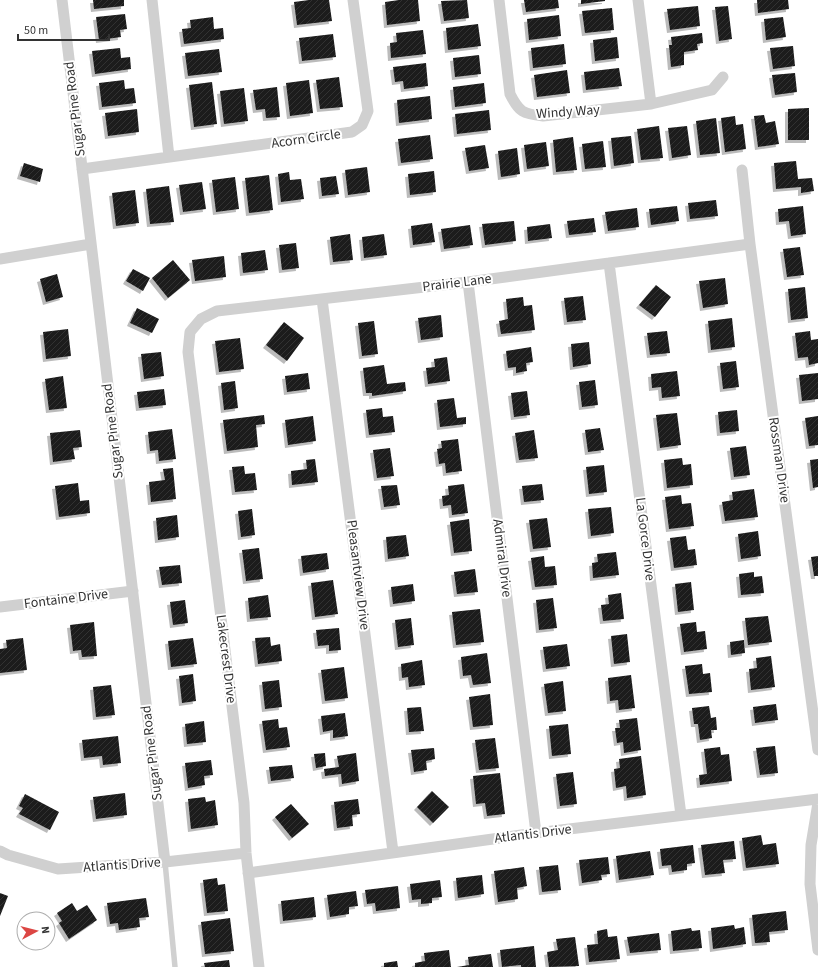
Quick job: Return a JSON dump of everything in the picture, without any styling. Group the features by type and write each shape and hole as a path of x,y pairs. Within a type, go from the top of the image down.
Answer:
{"street":[{"name":"Sugar Pine Road","path":"62,0 165,862"},
{"path":"152,0 169,157"},
{"name":"Acorn Circle","path":"82,169 352,132 362,125 368,110 353,0"},
{"name":"Windy Way","path":"499,0 510,94 516,106 528,115 543,116 651,104 712,90 723,77"},
{"path":"638,0 651,104"},
{"name":"Rossman Drive","path":"742,170 750,244 818,750"},
{"path":"0,260 91,244"},
{"name":"Prairie Lane","path":"188,352 190,332 201,320 217,312 468,282 750,244"},
{"name":"La Gorce Drive","path":"609,263 681,815"},
{"name":"Admiral Drive","path":"468,282 536,833"},
{"name":"Pleasantview Drive","path":"322,299 393,852"},
{"name":"Lakecrest Drive","path":"188,352 243,795 246,852 258,967"},
{"name":"Fontaine Drive","path":"0,607 133,591"},
{"name":"Atlantis Drive","path":"248,874 393,852 818,798"},
{"path":"818,804 811,845 810,884 818,950"},
{"name":"Atlantis Drive","path":"0,851 8,855 58,869 165,862 246,852"}],"lane":[{"path":"165,862 175,967"}],"building":[{"path":"93,0 124,0 124,6 94,9"},
{"path":"329,0 332,21 297,25 294,2"},
{"path":"418,0 420,21 387,25 385,2"},
{"path":"467,0 469,18 444,21 441,1"},
{"path":"524,0 558,0 559,8 526,12"},
{"path":"581,0 605,0 605,1 581,4"},
{"path":"757,0 788,0 789,9 758,13"},
{"path":"698,6 700,26 670,30 667,9"},
{"path":"728,6 732,39 719,41 715,7"},
{"path":"612,8 614,30 585,33 582,11"},
{"path":"125,14 127,29 120,30 121,37 99,40 96,17"},
{"path":"559,15 561,36 529,40 527,19"},
{"path":"213,17 214,29 223,28 224,39 184,44 182,29 191,28 190,20"},
{"path":"783,17 786,37 766,40 764,19"},
{"path":"478,24 481,46 448,50 446,28"},
{"path":"423,30 426,54 391,58 390,43 397,42 396,33"},
{"path":"702,33 703,43 697,44 698,50 684,52 684,65 671,67 669,45 672,45 671,37"},
{"path":"333,34 336,57 302,61 299,38"},
{"path":"617,37 619,58 595,61 593,40"},
{"path":"564,44 566,64 533,68 531,48"},
{"path":"793,46 795,66 773,69 770,48"},
{"path":"120,48 121,58 130,57 131,69 95,74 92,51"},
{"path":"219,49 222,72 188,76 185,53"},
{"path":"479,55 481,74 455,77 453,58"},
{"path":"426,63 428,86 404,89 403,81 395,82 393,67"},
{"path":"619,68 622,86 586,90 584,72"},
{"path":"567,70 570,93 537,97 534,75"},
{"path":"795,73 797,92 775,95 772,75"},
{"path":"339,77 343,107 320,109 316,80"},
{"path":"124,80 125,89 134,88 136,103 102,107 99,83"},
{"path":"309,80 313,113 290,116 286,83"},
{"path":"212,82 217,124 194,127 189,85"},
{"path":"484,83 486,103 455,107 453,87"},
{"path":"277,87 280,117 266,118 265,109 256,110 253,90"},
{"path":"244,88 248,121 224,124 220,91"},
{"path":"430,96 432,119 399,123 397,100"},
{"path":"809,108 809,140 788,140 788,109"},
{"path":"137,109 139,132 108,136 105,113"},
{"path":"489,110 491,130 457,134 455,114"},
{"path":"764,115 766,123 775,121 779,144 758,147 754,116"},
{"path":"735,116 736,125 743,124 746,149 725,152 721,118"},
{"path":"716,118 720,153 700,155 696,121"},
{"path":"659,126 663,158 641,160 637,129"},
{"path":"687,126 691,155 672,158 668,128"},
{"path":"430,135 433,159 401,163 398,139"},
{"path":"631,136 634,163 614,166 611,138"},
{"path":"573,137 577,170 556,172 553,140"},
{"path":"603,141 606,167 585,169 582,144"},
{"path":"546,142 549,166 527,169 524,145"},
{"path":"485,145 489,168 469,171 465,148"},
{"path":"517,148 520,174 501,177 498,151"},
{"path":"796,161 798,179 812,178 814,191 801,193 801,187 776,189 774,163"},
{"path":"24,163 43,169 40,182 20,176"},
{"path":"367,167 370,192 348,195 345,170"},
{"path":"434,171 436,192 410,195 408,174"},
{"path":"289,172 290,180 301,179 304,199 281,202 278,174"},
{"path":"269,175 273,210 249,213 245,178"},
{"path":"336,176 339,194 322,196 320,178"},
{"path":"235,177 239,209 216,212 212,180"},
{"path":"202,182 206,209 183,212 179,185"},
{"path":"169,186 174,222 150,224 146,189"},
{"path":"135,190 139,223 116,226 112,193"},
{"path":"716,200 718,216 690,219 688,203"},
{"path":"677,206 679,221 651,225 649,209"},
{"path":"803,206 806,234 791,236 789,221 779,222 778,209"},
{"path":"637,208 639,227 608,231 605,212"},
{"path":"594,218 596,232 569,235 567,221"},
{"path":"514,221 516,241 485,245 482,224"},
{"path":"432,223 435,242 413,245 411,226"},
{"path":"550,224 552,238 528,241 527,227"},
{"path":"470,225 473,245 444,249 441,229"},
{"path":"350,234 353,260 333,262 330,237"},
{"path":"384,234 387,255 364,258 362,237"},
{"path":"296,243 299,268 282,270 279,245"},
{"path":"800,247 804,275 787,277 783,249"},
{"path":"265,250 268,270 243,273 241,253"},
{"path":"224,256 226,277 195,281 192,260"},
{"path":"173,260 190,280 168,298 152,278"},
{"path":"133,269 150,278 143,291 126,281"},
{"path":"57,274 63,297 46,302 40,279"},
{"path":"725,278 728,304 703,308 699,281"},
{"path":"656,285 671,297 655,317 639,305"},
{"path":"805,287 808,318 791,320 788,289"},
{"path":"583,296 586,320 567,322 564,298"},
{"path":"523,297 524,306 532,305 535,330 501,334 499,321 508,319 506,299"},
{"path":"137,308 159,319 152,333 130,323"},
{"path":"441,315 443,337 421,340 418,318"},
{"path":"732,318 735,347 711,350 708,321"},
{"path":"374,321 378,354 362,356 358,323"},
{"path":"284,322 304,338 287,361 266,345"},
{"path":"68,329 71,356 46,359 43,332"},
{"path":"667,331 670,353 650,355 647,333"},
{"path":"810,331 811,340 818,339 818,363 809,365 808,357 798,358 795,333"},
{"path":"240,338 244,369 219,372 215,341"},
{"path":"589,342 591,364 573,367 571,344"},
{"path":"531,347 533,362 526,363 527,371 516,373 516,367 508,368 506,351"},
{"path":"161,352 164,376 144,379 141,354"},
{"path":"447,357 450,381 428,384 426,368 435,367 434,359"},
{"path":"736,361 739,387 723,389 720,363"},
{"path":"384,365 387,384 405,382 406,391 372,396 372,393 366,393 363,368"},
{"path":"677,371 680,396 662,398 661,387 652,388 651,374"},
{"path":"308,373 310,389 287,392 285,376"},
{"path":"818,373 818,399 802,401 799,375"},
{"path":"63,376 67,408 49,410 45,379"},
{"path":"595,380 598,405 582,407 579,382"},
{"path":"235,381 238,408 224,410 221,383"},
{"path":"164,389 166,405 139,408 137,392"},
{"path":"527,391 530,415 514,417 511,393"},
{"path":"454,398 457,418 466,417 466,424 440,427 437,400"},
{"path":"382,408 383,417 393,416 395,432 369,435 366,410"},
{"path":"737,410 739,431 720,433 718,412"},
{"path":"677,413 681,445 660,448 656,415"},
{"path":"264,415 265,424 256,425 258,447 227,451 223,420"},
{"path":"313,416 316,441 288,445 285,420"},
{"path":"818,416 818,445 809,446 805,418"},
{"path":"600,428 604,450 588,452 585,430"},
{"path":"172,429 176,459 159,461 158,450 150,451 148,432"},
{"path":"80,430 82,447 73,448 75,459 53,462 50,433"},
{"path":"534,430 538,458 519,460 515,433"},
{"path":"458,439 462,471 446,473 445,463 439,464 437,449 442,448 441,441"},
{"path":"746,446 750,475 734,477 730,448"},
{"path":"390,448 394,476 377,478 373,450"},
{"path":"682,458 683,465 691,464 693,485 667,488 664,460"},
{"path":"315,459 318,482 292,485 291,471 307,469 306,460"},
{"path":"818,459 818,487 813,488 810,460"},
{"path":"604,465 607,492 589,494 586,467"},
{"path":"244,466 245,474 255,473 257,490 235,492 232,467"},
{"path":"173,468 176,499 151,502 149,482 165,480 163,469"},
{"path":"78,483 80,501 89,500 90,513 59,517 55,486"},
{"path":"464,484 468,513 452,515 451,505 443,506 442,496 449,495 448,486"},
{"path":"542,484 544,500 524,502 522,486"},
{"path":"397,485 400,505 384,507 381,486"},
{"path":"754,489 758,517 725,521 722,502 733,500 732,492"},
{"path":"681,495 682,504 691,503 694,526 669,529 665,497"},
{"path":"611,507 614,533 591,536 588,509"},
{"path":"252,509 255,535 241,537 238,511"},
{"path":"177,515 179,537 158,540 156,518"},
{"path":"547,518 551,547 533,549 529,520"},
{"path":"469,519 472,551 454,553 450,522"},
{"path":"758,531 761,556 741,559 738,534"},
{"path":"406,535 409,556 388,559 386,537"},
{"path":"686,536 688,550 695,549 697,565 674,568 670,538"},
{"path":"259,548 263,579 246,581 242,550"},
{"path":"616,552 619,575 593,578 592,563 598,562 597,554"},
{"path":"327,553 329,569 303,573 301,556"},
{"path":"544,556 545,567 555,566 557,585 535,587 531,558"},
{"path":"818,556 818,576 814,576 811,557"},
{"path":"180,565 182,583 162,585 159,567"},
{"path":"475,569 478,592 457,594 454,572"},
{"path":"754,572 754,577 762,576 764,593 741,595 739,574"},
{"path":"333,580 338,614 315,617 311,583"},
{"path":"691,582 694,610 678,612 675,584"},
{"path":"413,584 415,601 393,604 391,587"},
{"path":"621,593 624,619 603,621 601,605 609,604 608,595"},
{"path":"268,595 271,617 250,619 248,598"},
{"path":"553,598 557,628 539,630 536,600"},
{"path":"185,600 188,623 173,625 170,602"},
{"path":"480,609 484,642 456,645 452,612"},
{"path":"768,616 772,642 748,645 745,618"},
{"path":"411,618 414,645 398,647 395,620"},
{"path":"94,622 97,656 82,657 81,650 73,651 70,625"},
{"path":"696,622 697,632 705,631 707,649 684,652 680,624"},
{"path":"339,628 341,650 329,651 329,645 318,646 316,630"},
{"path":"627,634 630,662 614,664 611,636"},
{"path":"270,637 271,646 280,644 282,661 258,664 255,638"},
{"path":"23,638 27,670 0,673 0,649 7,648 6,640"},
{"path":"193,638 197,664 171,667 168,641"},
{"path":"744,640 745,653 731,655 730,642"},
{"path":"567,644 570,666 546,669 543,647"},
{"path":"487,653 491,683 473,685 471,675 463,676 461,657"},
{"path":"771,656 775,687 751,690 749,669 757,668 756,658"},
{"path":"422,660 425,685 409,687 408,677 402,678 401,664"},
{"path":"702,664 703,674 710,673 712,692 689,694 685,666"},
{"path":"344,667 348,698 325,701 321,670"},
{"path":"193,674 196,701 182,703 179,676"},
{"path":"631,675 635,708 619,710 618,700 610,701 608,678"},
{"path":"279,680 282,707 265,709 262,682"},
{"path":"563,681 566,711 548,713 544,684"},
{"path":"111,685 115,715 96,717 93,687"},
{"path":"490,694 493,725 473,727 469,697"},
{"path":"776,704 778,720 755,723 753,707"},
{"path":"709,706 711,718 716,717 717,730 711,730 712,738 700,740 698,724 694,724 692,708"},
{"path":"421,707 424,731 409,732 407,708"},
{"path":"345,713 348,736 333,738 333,730 323,732 321,716"},
{"path":"637,718 641,750 624,753 623,742 617,743 615,728 620,728 619,720"},
{"path":"278,719 279,728 287,727 290,747 266,750 262,721"},
{"path":"204,721 206,742 187,744 185,724"},
{"path":"568,724 571,754 552,756 549,726"},
{"path":"118,736 121,763 103,765 102,756 84,758 82,740"},
{"path":"495,738 499,768 479,770 475,740"},
{"path":"775,746 778,773 760,775 756,748"},
{"path":"720,747 721,755 729,754 732,781 700,785 699,775 707,774 704,749"},
{"path":"434,748 435,759 426,761 427,770 414,772 411,750"},
{"path":"325,753 326,766 316,768 314,754"},
{"path":"356,753 359,781 342,784 341,774 325,776 324,769 339,767 337,756"},
{"path":"641,756 646,795 627,798 626,786 616,788 614,769 620,768 619,759"},
{"path":"211,760 213,775 204,776 205,785 188,788 185,763"},
{"path":"292,765 294,778 271,781 269,767"},
{"path":"573,772 577,804 560,806 556,774"},
{"path":"500,773 505,814 487,816 485,803 476,804 473,776"},
{"path":"432,791 449,807 433,823 417,807"},
{"path":"125,793 127,815 96,819 93,797"},
{"path":"25,794 59,812 50,830 19,814 23,808 19,806"},
{"path":"205,797 206,802 215,800 218,825 191,829 188,799"},
{"path":"358,799 360,814 352,815 353,826 337,828 334,802"},
{"path":"291,804 309,824 292,838 275,817"},
{"path":"761,835 763,845 776,843 779,864 746,868 742,838"},
{"path":"734,841 736,859 723,860 725,873 705,875 701,845"},
{"path":"693,845 695,863 687,864 687,870 672,872 671,865 662,866 660,849"},
{"path":"650,851 654,875 619,880 616,856"},
{"path":"608,857 610,874 601,875 602,880 582,883 579,860"},
{"path":"558,865 561,890 542,892 539,867"},
{"path":"524,867 527,886 517,888 518,899 498,902 494,871"},
{"path":"482,875 484,894 458,898 456,878"},
{"path":"217,878 218,885 225,884 228,911 207,913 203,880"},
{"path":"440,880 442,897 432,898 432,903 421,904 421,899 412,900 410,884"},
{"path":"398,886 400,908 376,911 375,903 367,904 365,890"},
{"path":"356,891 358,906 349,907 349,914 330,917 327,895"},
{"path":"0,893 8,896 0,916"},
{"path":"314,897 316,917 283,921 281,901"},
{"path":"146,898 149,917 139,918 140,927 119,930 118,923 110,924 107,903"},
{"path":"72,903 77,911 87,905 97,920 69,939 59,923 62,921 57,913"},
{"path":"786,911 788,930 769,932 770,942 755,943 752,915"},
{"path":"230,918 234,951 205,954 201,922"},
{"path":"734,925 735,929 744,927 746,944 713,949 711,928"},
{"path":"691,928 692,931 700,930 702,948 673,951 671,931"},
{"path":"607,929 608,937 617,936 620,959 589,962 587,945 598,944 597,931"},
{"path":"659,933 661,950 630,953 627,937"},
{"path":"575,937 579,966 549,967 547,952 558,950 556,939"},
{"path":"534,946 536,967 521,967 521,965 502,967 500,950"},
{"path":"449,950 451,967 415,967 415,963 425,961 424,953"},
{"path":"491,954 493,967 457,967 469,965 468,957"},
{"path":"229,960 230,967 205,967 204,963"},
{"path":"397,961 398,967 384,967 384,963"}]}
